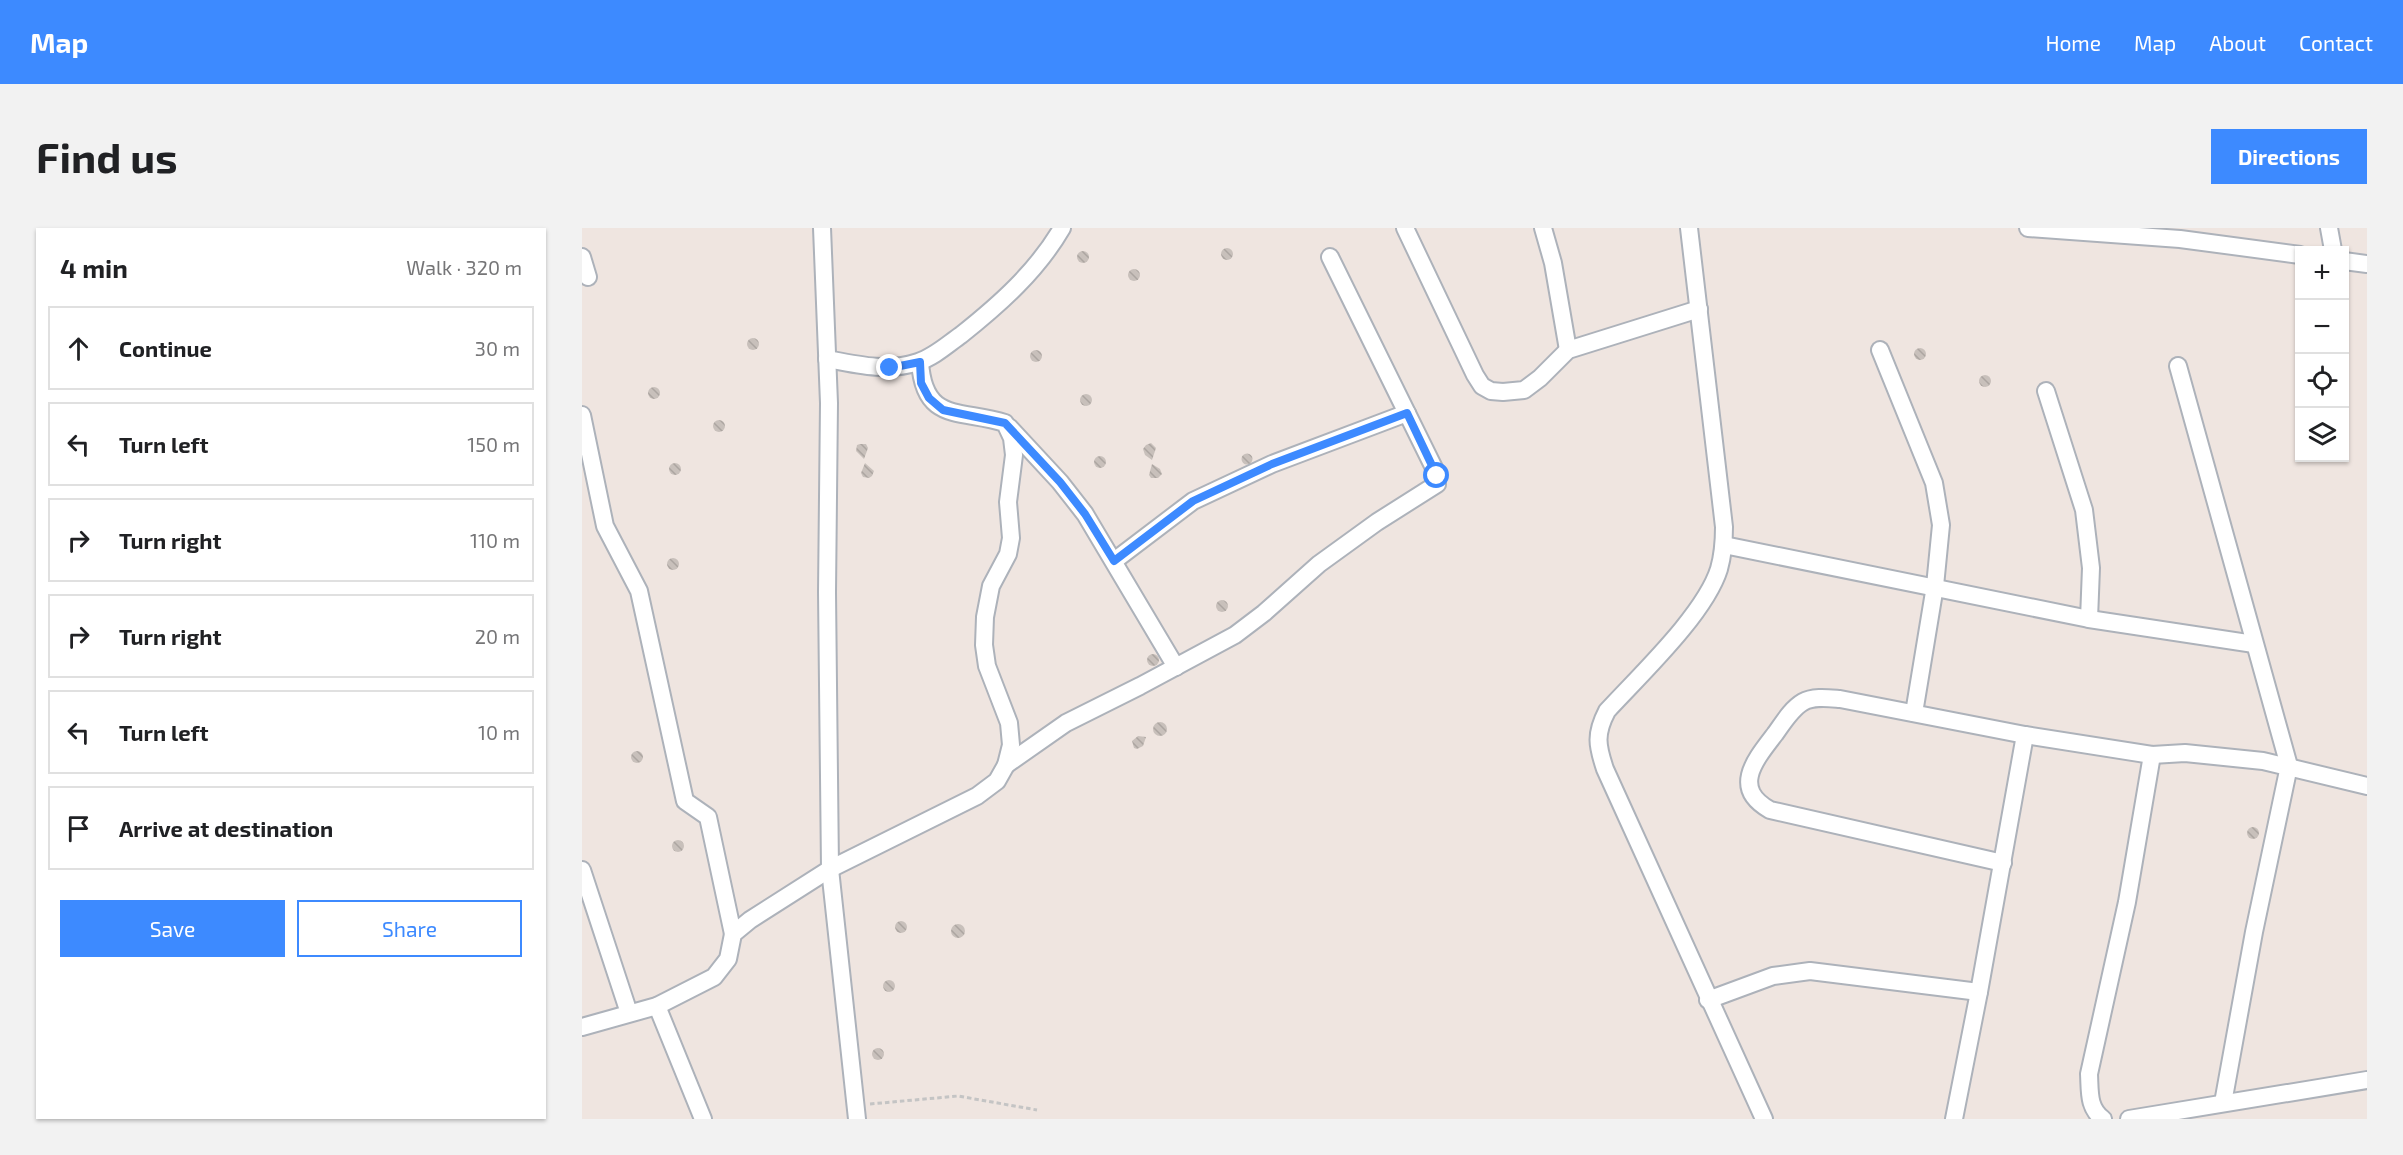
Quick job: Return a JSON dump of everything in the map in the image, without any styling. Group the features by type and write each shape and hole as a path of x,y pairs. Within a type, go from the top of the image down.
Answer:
{"street":[{"path":"822,228 827,359 830,869 856,1112"},
{"path":"827,359 865,367 920,362 944,348 971,327 1023,281 1052,246 1062,228"},
{"path":"1405,228 1482,386 1491,391 1524,390 1540,378 1568,350 1699,309"},
{"path":"1543,228 1553,263 1568,350"},
{"path":"1689,228 1724,527 1724,545 1719,569 1712,585 1675,637 1607,711 1599,725 1598,738 1605,769 1764,1119"},
{"path":"2028,228 2179,233 2295,254"},
{"path":"2329,228 2332,246"},
{"path":"582,257 588,277"},
{"path":"1006,765 1066,723 1234,635 1264,613 1319,564 1377,522 1435,486 1438,481 1435,471 1330,257"},
{"path":"2349,262 2367,264"},
{"path":"1880,350 1934,483 1941,525 1935,586 1914,713"},
{"path":"920,362 921,383 929,398 943,410 1005,423 1060,482 1085,514 1176,667"},
{"path":"2178,366 2289,766 2254,932 2223,1103"},
{"path":"2046,391 2084,510 2091,568 2090,619"},
{"path":"1114,561 1193,501 1272,464 1407,413"},
{"path":"582,415 605,526 639,591 685,801 708,817 733,934 728,959 714,977 657,1006 582,1027"},
{"path":"733,934 750,920 830,869 977,796 997,782 1006,765 1011,746 1009,723 987,666 984,645 985,617 991,586 1008,554 1011,538 1008,501 1014,456 1012,438 1005,423"},
{"path":"1724,545 2090,619 2254,644"},
{"path":"2003,863 1770,810 1757,803 1751,791 1748,778 1755,759 1793,711 1804,701 1821,698 1840,699 2025,735 2152,755 2185,753 2228,756 2289,766 2367,786"},
{"path":"1954,1119 2025,735"},
{"path":"2103,1119 2095,1113 2090,1100 2089,1074 2127,902 2152,755"},
{"path":"582,870 629,1013"},
{"path":"1708,999 1773,975 1810,971 1979,992"},
{"path":"657,1006 703,1119"},
{"path":"2129,1119 2367,1080"}],"path":[{"path":"856,1112 958,1096 1037,1110"}],"building":[{"path":"1229,248 1232,249 1232,259 1225,260 1222,259 1221,252 1222,249"},
{"path":"1085,251 1088,252 1088,262 1081,263 1078,262 1077,255 1078,252"},
{"path":"1136,269 1139,270 1139,280 1132,281 1129,280 1128,273 1129,270"},
{"path":"755,338 758,339 758,349 751,350 748,349 747,342 748,339"},
{"path":"1922,348 1925,349 1925,359 1918,360 1915,359 1914,352 1915,349"},
{"path":"1038,350 1041,351 1041,361 1034,362 1031,361 1030,354 1031,351"},
{"path":"1987,375 1990,376 1990,386 1983,387 1980,386 1979,379 1980,376"},
{"path":"656,387 659,388 659,398 652,399 649,398 648,391 649,388"},
{"path":"1088,394 1091,395 1091,405 1084,406 1081,405 1080,398 1081,395"},
{"path":"721,420 724,421 724,431 717,432 714,431 713,424 714,421"},
{"path":"1151,443 1156,448 1152,460 1145,455 1143,449"},
{"path":"866,444 868,448 864,459 856,451 857,445"},
{"path":"1247,453 1253,459 1247,465 1241,459"},
{"path":"1102,456 1105,457 1105,467 1098,468 1095,467 1094,460 1095,457"},
{"path":"677,463 680,464 680,474 673,475 670,474 669,467 670,464"},
{"path":"865,463 874,471 869,478 863,477 861,473"},
{"path":"1152,464 1160,469 1162,474 1158,478 1151,478 1149,475"},
{"path":"675,558 678,559 678,569 671,570 668,569 667,562 668,559"},
{"path":"1224,600 1227,601 1227,611 1220,612 1217,611 1216,604 1217,601"},
{"path":"1155,654 1159,660 1155,666 1151,666 1147,658"},
{"path":"1160,722 1165,724 1167,729 1165,734 1160,736 1155,734 1153,729 1155,724"},
{"path":"1138,736 1146,737 1143,746 1137,749 1134,748 1132,741"},
{"path":"639,751 642,752 642,762 635,763 632,762 631,755 632,752"},
{"path":"2255,827 2258,828 2258,838 2251,839 2248,838 2247,831 2248,828"},
{"path":"680,840 683,841 683,851 676,852 673,851 672,844 673,841"},
{"path":"903,921 906,922 906,932 899,933 896,932 895,925 896,922"},
{"path":"958,924 963,926 965,931 963,936 958,938 953,936 951,931 953,926"},
{"path":"891,980 894,981 894,991 887,992 884,991 883,984 884,981"},
{"path":"880,1048 883,1049 883,1059 876,1060 873,1059 872,1052 873,1049"}],"route":[{"path":"890,368 920,362 921,383 929,398 943,410 1005,423 1060,482 1085,514 1114,561 1193,501 1272,464 1407,413 1437,476"}]}
